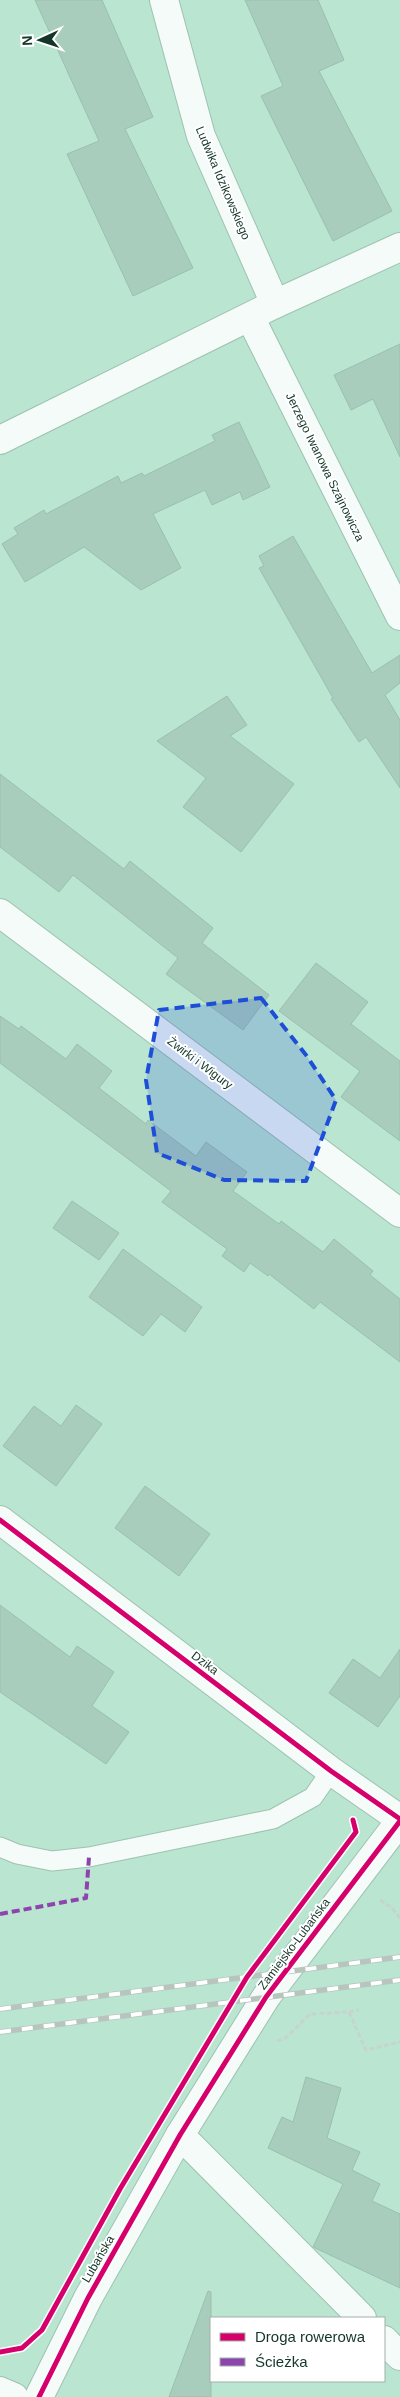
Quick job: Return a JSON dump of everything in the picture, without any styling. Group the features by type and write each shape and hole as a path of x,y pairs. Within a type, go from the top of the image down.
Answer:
{"street":[{"name":"Ludwika Idzikowskiego","path":"164,0 201,136 275,304"},
{"path":"0,440 275,304 400,247"},
{"name":"Jerzego Iwanowa Szajnowicza","path":"250,317 400,616"},
{"name":"Żwirki i Wigury","path":"0,913 400,1213"},
{"name":"Dzika","path":"0,1520 331,1771 400,1820"},
{"name":"Zamiejsko-Lubańska","path":"180,2135 266,1997 400,1820"},
{"path":"180,2135 361,2317"},
{"name":"Lubańska","path":"39,2397 88,2298 180,2135"},
{"path":"385,2341 400,2356"},
{"path":"0,2391 14,2397"}],"lane":[{"path":"0,1847 17,1854 52,1861 89,1857 273,1819 313,1797 331,1771"}],"path":[{"path":"271,2043 287,2037 310,2014 359,2010"},
{"path":"349,2012 366,2050 400,2042"}],"highlighted area":[{"path":"261,998 306,1055 336,1100 306,1181 224,1180 157,1153 146,1080 159,1010"}],"building":[{"path":"35,0 102,0 153,117 125,129 193,268 133,296 67,154 99,141"},
{"path":"245,0 318,0 344,60 319,71 392,211 333,241 261,96 283,86"},
{"path":"400,344 400,457 373,399 351,410 334,375"},
{"path":"239,422 270,487 243,500 240,492 212,505 205,490 153,514 181,568 141,590 84,547 25,582 2,544 18,534 14,528 44,510 46,514 118,476 121,483 142,473 144,476 215,441 212,435"},
{"path":"293,536 372,673 400,655 400,683 385,695 400,720 400,788 366,737 359,742 331,699 333,698 259,568 264,566 259,556"},
{"path":"227,696 247,725 230,736 294,784 241,852 183,807 206,778 157,741"},
{"path":"0,774 124,869 130,861 213,928 202,943 269,995 243,1030 166,974 178,958 73,875 59,892 0,847"},
{"path":"316,963 368,1002 351,1024 400,1061 400,1141 341,1097 360,1071 279,1011"},
{"path":"0,1016 19,1029 21,1026 66,1059 77,1044 112,1071 99,1088 146,1124 148,1120 196,1156 206,1142 247,1172 233,1191 279,1224 281,1221 323,1252 334,1239 373,1271 370,1275 400,1299 400,1362 320,1302 314,1309 269,1274 268,1276 250,1263 244,1272 222,1256 227,1249 162,1202 171,1191 0,1063"},
{"path":"72,1201 119,1233 99,1260 53,1228"},
{"path":"123,1249 202,1307 185,1332 161,1314 143,1336 89,1297"},
{"path":"76,1405 102,1424 56,1486 3,1446 34,1406 61,1426"},
{"path":"145,1486 210,1534 179,1576 115,1528"},
{"path":"0,1605 70,1657 77,1646 114,1672 92,1706 129,1732 106,1764 0,1692"},
{"path":"400,1649 400,1696 378,1727 329,1693 353,1659 380,1678"},
{"path":"306,2077 341,2088 327,2138 360,2152 352,2170 380,2184 372,2201 400,2214 400,2288 313,2247 343,2184 268,2148 282,2117 293,2122"},
{"path":"208,2291 211,2292 211,2397 169,2397"}],"railway":[{"path":"0,2009 400,1957"},
{"path":"0,2032 400,1980"}],"marked path":[{"path":"0,1914 86,1898 89,1857"}],"cycle path":[{"path":"0,1520 331,1771 400,1819"},
{"path":"0,2352 22,2348 42,2330 120,2189 247,1977 356,1832 353,1820"},
{"path":"39,2397 88,2298 180,2135 266,1997 400,1821"}]}
